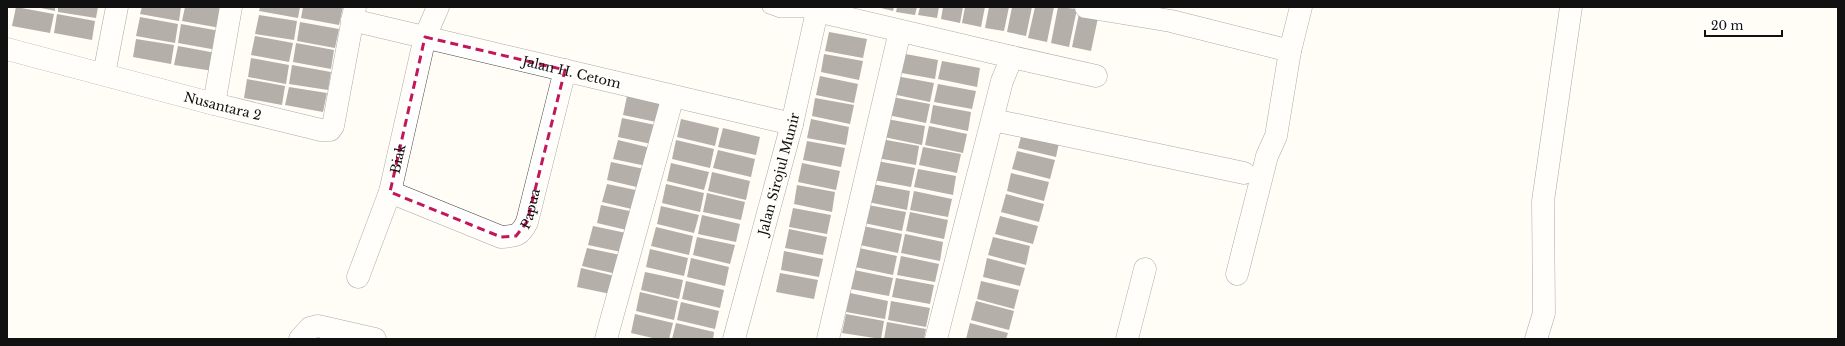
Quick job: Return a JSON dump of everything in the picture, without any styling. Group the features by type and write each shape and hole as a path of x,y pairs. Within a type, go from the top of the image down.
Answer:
{"street":[{"path":"104,74 117,7"},
{"path":"214,104 231,7"},
{"name":"Biak","path":"358,277 390,192 425,37 438,7"},
{"path":"1086,7 1171,21 1290,51"},
{"path":"1237,274 1267,156 1276,136 1290,51 1301,7"},
{"path":"1536,339 1544,313 1543,201 1571,7"},
{"path":"818,9 900,32 1096,76"},
{"name":"Jalan Sirojul Munir","path":"734,339 792,124 818,9"},
{"name":"Nusantara 2","path":"7,49 214,104 321,130 330,130 333,126 353,14"},
{"name":"Jalan H. Cetom","path":"353,14 425,37 792,124"},
{"path":"828,339 900,32"},
{"path":"936,339 1002,81 1012,57"},
{"name":"Papua","path":"390,192 501,236 516,236 523,231 527,222 565,70"},
{"path":"606,339 674,96"},
{"path":"993,120 1244,173"},
{"path":"1127,339 1145,269"},
{"path":"305,334 318,326 372,339"}],"lane":[{"path":"768,7 780,11 818,9"}],"highlighted area":[{"path":"425,37 565,70 527,222 516,236 501,237 390,192"}],"building":[{"path":"16,7 54,14 50,33 12,26"},
{"path":"36,7 55,7 55,11"},
{"path":"58,7 98,7 96,18 58,12"},
{"path":"142,7 181,7 179,21 140,14"},
{"path":"185,7 211,7 224,9 220,28 182,21"},
{"path":"260,7 300,7 298,18 259,11"},
{"path":"303,7 343,7 339,25 301,18"},
{"path":"877,7 894,7 893,11"},
{"path":"897,7 917,7 915,15 896,12"},
{"path":"920,7 939,7 937,18 918,15"},
{"path":"943,7 963,7 960,23 941,19"},
{"path":"965,7 985,7 981,27 962,23"},
{"path":"989,7 1009,7 1004,31 985,28"},
{"path":"1012,7 1032,7 1026,36 1007,32"},
{"path":"1035,7 1054,7 1047,42 1028,38"},
{"path":"1058,7 1077,9 1069,47 1051,43"},
{"path":"1080,9 1099,13 1091,51 1072,47"},
{"path":"57,14 95,21 92,40 54,33"},
{"path":"259,15 297,21 294,40 255,34"},
{"path":"140,17 178,24 175,43 136,36"},
{"path":"300,22 339,29 335,48 297,41"},
{"path":"181,24 220,31 217,50 178,43"},
{"path":"829,32 867,39 863,58 825,51"},
{"path":"255,36 293,43 289,62 251,55"},
{"path":"136,39 174,45 171,64 133,57"},
{"path":"296,43 334,50 331,69 293,62"},
{"path":"178,46 216,53 213,71 174,65"},
{"path":"900,53 938,60 935,79 896,72"},
{"path":"824,54 863,61 859,80 821,72"},
{"path":"251,58 289,65 286,84 248,77"},
{"path":"942,61 980,68 977,87 938,79"},
{"path":"292,65 331,72 328,90 289,84"},
{"path":"820,76 858,84 854,103 816,95"},
{"path":"896,76 934,83 930,102 892,94"},
{"path":"247,79 285,86 282,105 244,98"},
{"path":"938,84 976,91 972,109 934,102"},
{"path":"289,87 327,93 323,112 285,105"},
{"path":"627,96 665,104 661,123 623,115"},
{"path":"892,97 930,104 926,123 888,115"},
{"path":"815,98 854,105 850,124 812,116"},
{"path":"933,105 971,112 968,131 930,123"},
{"path":"622,118 660,126 656,145 618,137"},
{"path":"681,119 719,128 715,146 677,137"},
{"path":"811,119 849,127 846,145 807,138"},
{"path":"887,119 925,126 922,145 884,137"},
{"path":"929,126 967,134 963,153 925,145"},
{"path":"723,128 760,137 756,155 718,147"},
{"path":"1023,129 1060,138 1056,157 1018,148"},
{"path":"881,139 919,146 916,165 877,158"},
{"path":"618,140 655,149 651,167 613,159"},
{"path":"676,140 714,149 710,168 672,159"},
{"path":"807,141 845,148 841,167 803,160"},
{"path":"923,147 961,154 957,173 919,165"},
{"path":"718,150 755,159 751,177 713,168"},
{"path":"1017,151 1055,160 1050,179 1012,169"},
{"path":"877,161 915,168 911,187 873,180"},
{"path":"611,162 649,170 645,189 607,180"},
{"path":"671,163 709,172 704,190 667,181"},
{"path":"802,163 840,171 836,190 798,182"},
{"path":"918,169 956,176 953,195 914,187"},
{"path":"712,172 750,181 746,200 708,191"},
{"path":"1011,173 1049,182 1044,201 1007,191"},
{"path":"607,184 645,192 640,211 602,202"},
{"path":"666,184 704,193 700,212 662,203"},
{"path":"872,184 910,191 907,210 868,202"},
{"path":"797,185 835,192 832,212 794,204"},
{"path":"914,191 952,199 948,217 910,210"},
{"path":"707,193 745,202 741,220 703,212"},
{"path":"1006,194 1044,204 1039,222 1001,212"},
{"path":"601,205 639,213 635,232 597,223"},
{"path":"868,205 906,212 902,231 864,223"},
{"path":"661,206 699,215 694,233 657,224"},
{"path":"793,208 831,215 827,234 789,227"},
{"path":"910,212 948,220 944,239 906,231"},
{"path":"702,215 740,224 736,242 698,234"},
{"path":"1000,216 1038,226 1033,244 995,234"},
{"path":"593,226 631,234 626,253 588,245"},
{"path":"863,226 902,234 898,253 860,245"},
{"path":"656,227 693,236 689,255 651,246"},
{"path":"789,229 827,237 823,255 785,248"},
{"path":"905,234 943,242 940,261 901,253"},
{"path":"697,237 735,245 730,264 693,255"},
{"path":"993,237 1030,246 1026,265 988,255"},
{"path":"587,248 625,256 621,275 582,266"},
{"path":"859,248 897,256 893,275 855,267"},
{"path":"650,249 688,258 684,276 646,267"},
{"path":"784,251 823,259 819,277 781,270"},
{"path":"901,256 939,264 935,282 897,275"},
{"path":"691,258 729,267 725,286 687,277"},
{"path":"987,258 1025,268 1020,286 983,277"},
{"path":"581,268 619,277 615,295 577,287"},
{"path":"854,270 893,278 889,296 851,289"},
{"path":"645,272 683,280 679,299 641,290"},
{"path":"780,273 818,280 814,299 776,292"},
{"path":"896,278 934,285 930,304 892,297"},
{"path":"686,281 724,290 720,308 682,299"},
{"path":"981,281 1019,290 1014,309 977,299"},
{"path":"640,292 678,301 674,320 636,311"},
{"path":"850,293 888,301 885,319 846,312"},
{"path":"891,301 930,308 926,327 888,320"},
{"path":"976,301 1014,311 1009,330 971,320"},
{"path":"681,302 719,311 715,329 677,320"},
{"path":"635,314 673,323 669,339 657,339 631,333"},
{"path":"846,314 884,321 881,339 842,333"},
{"path":"887,322 926,329 924,339 884,339"},
{"path":"676,323 714,332 713,339 672,339"},
{"path":"970,323 1008,333 1006,339 966,339"}]}
